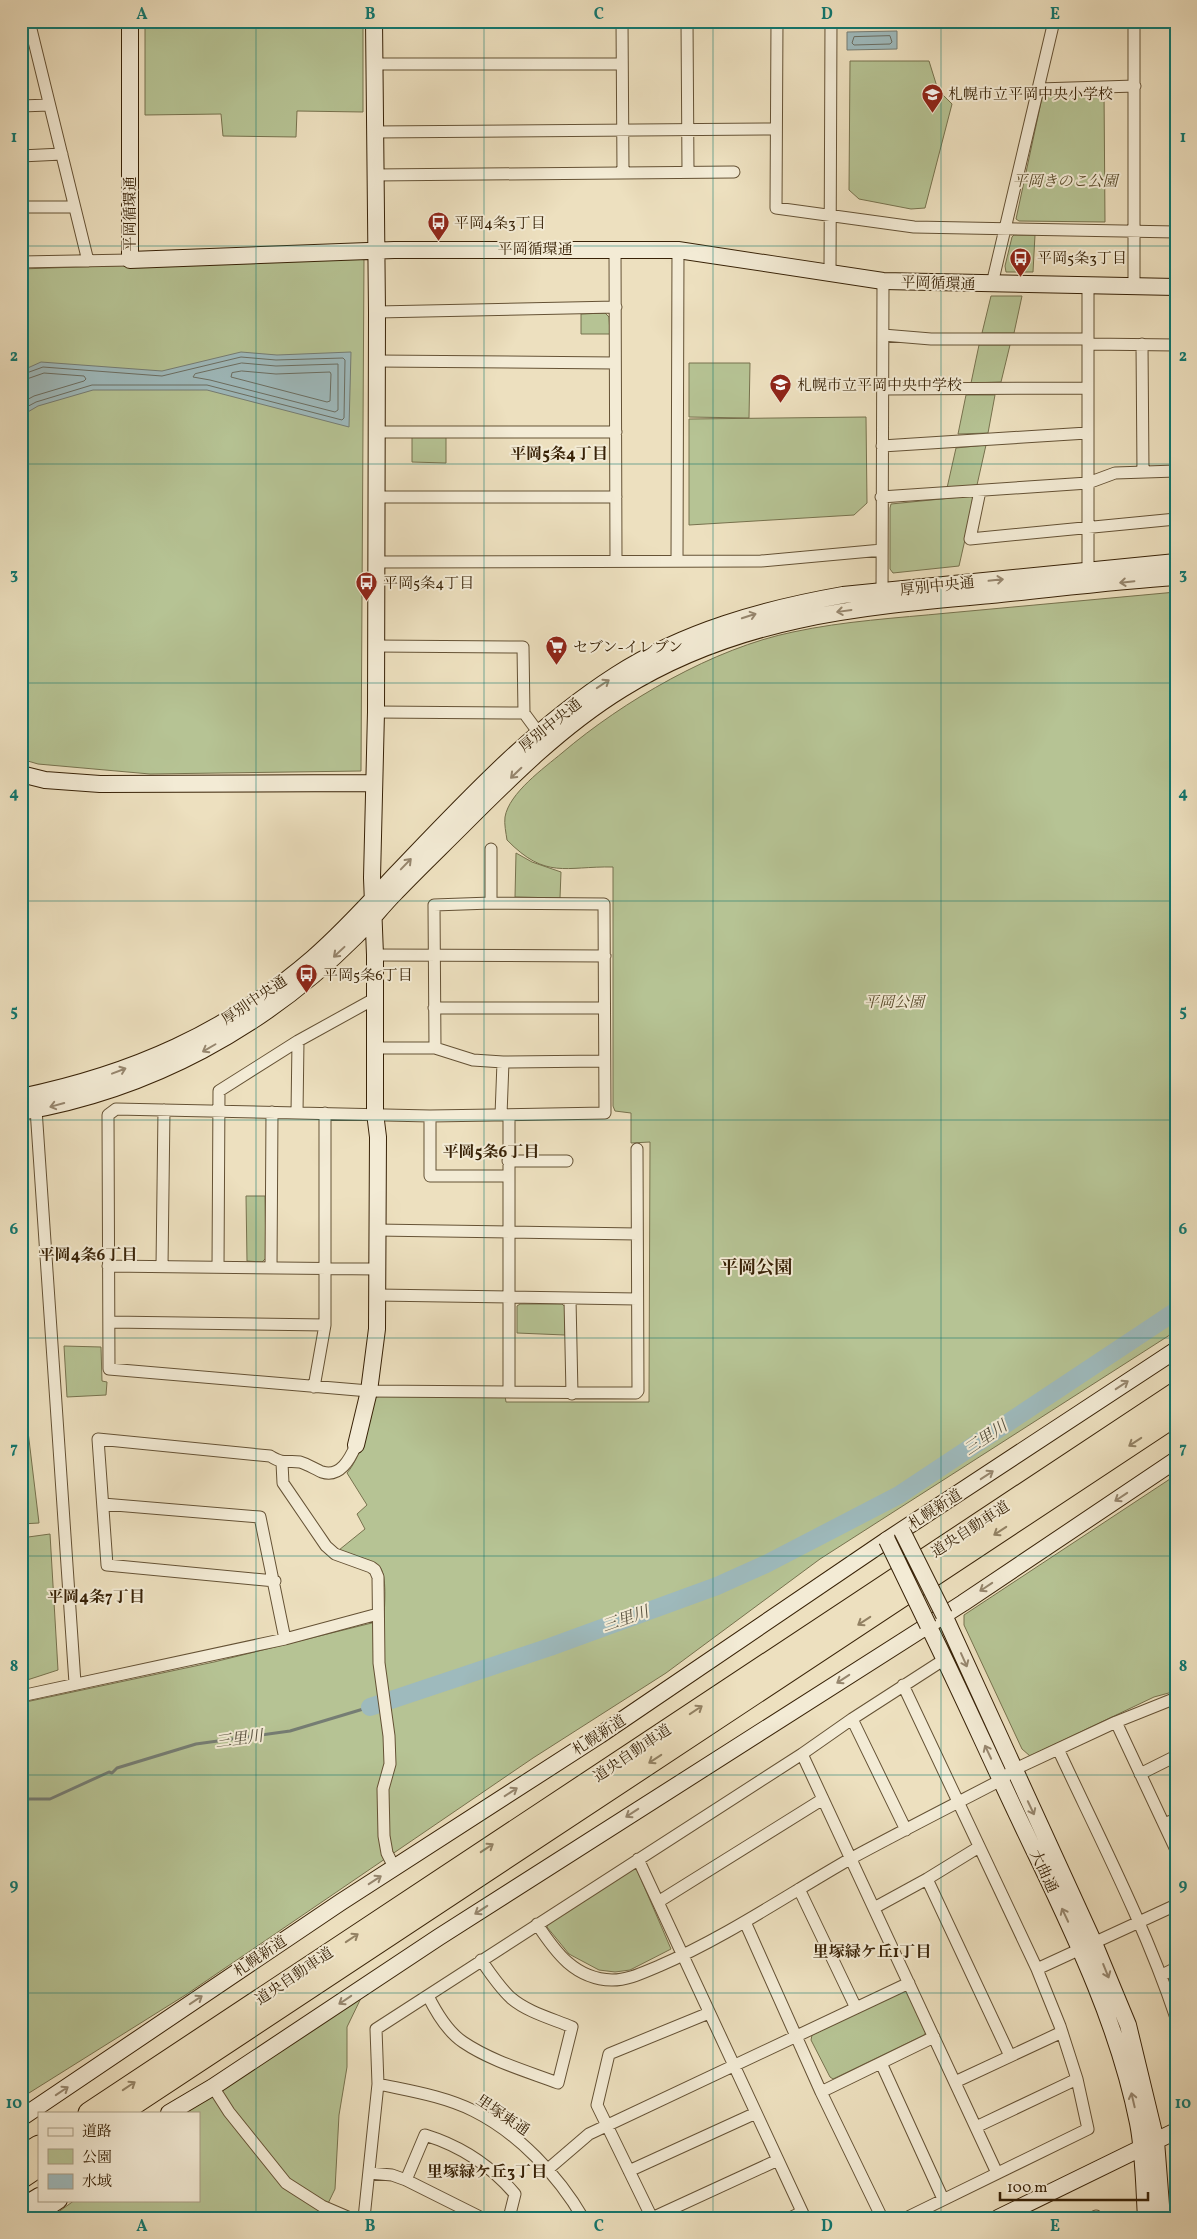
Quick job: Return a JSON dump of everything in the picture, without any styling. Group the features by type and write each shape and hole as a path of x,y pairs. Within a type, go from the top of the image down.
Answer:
{"highway":[{"name":"道央自動車道","path":"91,2112 1176,1393"},
{"name":"道央自動車道","path":"122,2112 1176,1415"},
{"path":"21,2157 38,2147"},
{"path":"21,2178 38,2167"}],"street":[{"path":"29,21 88,261"},
{"name":"平岡循環通","path":"130,21 130,260 375,250 678,250 883,281 1176,287"},
{"path":"274,1581 106,1565 98,1438 270,1456 282,1463 300,1462 324,1473 333,1472 346,1464 356,1445 369,1391 377,1330 378,1269 376,1230 378,1137 375,1113 373,901 376,712 377,312 374,174 374,21"},
{"path":"622,21 624,172"},
{"path":"686,21 688,171"},
{"path":"777,21 776,208 914,227 1176,232"},
{"path":"830,272 831,21"},
{"path":"992,284 1054,21"},
{"path":"1134,21 1134,287"},
{"path":"374,64 622,64"},
{"path":"1039,89 1135,86"},
{"path":"21,106 50,106"},
{"path":"374,132 776,129"},
{"path":"21,156 62,154"},
{"path":"374,174 734,172"},
{"path":"21,208 74,207"},
{"path":"615,249 616,561"},
{"path":"677,561 678,250"},
{"path":"21,262 130,260"},
{"path":"882,598 883,281"},
{"path":"1088,286 1088,570"},
{"path":"377,312 616,307"},
{"path":"883,335 931,339 1176,345"},
{"path":"1142,344 1143,472"},
{"path":"376,361 615,362"},
{"path":"883,389 1087,388"},
{"path":"376,432 616,432"},
{"path":"882,446 1087,433"},
{"path":"881,497 1088,483 1115,472 1176,471"},
{"path":"980,491 970,539 1176,519"},
{"path":"376,498 616,497"},
{"path":"376,562 761,561 882,550"},
{"name":"厚別中央通","path":"29,1111 120,1087 163,1071 225,1038 276,1006 316,973 374,918 394,894 523,766 572,724 625,687 669,663 742,634 882,598 1088,570 1176,562"},
{"name":"厚別中央通","path":"21,1097 65,1088 103,1077 155,1058 197,1037 275,988 312,958 373,901 393,877 490,777 538,732 618,674 651,656 710,630 791,604 843,595 882,598 1176,577"},
{"path":"376,646 523,647 524,712 538,732"},
{"path":"376,712 524,712"},
{"path":"21,774 45,780 100,784 374,783"},
{"path":"491,849 491,903"},
{"path":"435,1048 434,905 491,903 604,904 605,1113 430,1116 375,1113 116,1109 108,1115 109,1369 369,1391 572,1394 638,1391 637,1149"},
{"path":"375,955 605,956"},
{"path":"218,1267 219,1091 298,1041 374,999"},
{"path":"434,1008 604,1008"},
{"path":"298,1041 298,1113"},
{"path":"375,1048 435,1048 473,1060 503,1062 604,1061"},
{"path":"503,1062 508,1160 510,1392"},
{"path":"162,1266 164,1110"},
{"path":"29,1111 75,1683"},
{"path":"271,1268 272,1112"},
{"path":"314,1387 325,1324 325,1113"},
{"path":"430,1116 430,1176 508,1176"},
{"path":"508,1160 567,1161"},
{"path":"376,1230 637,1234"},
{"path":"108,1266 378,1269"},
{"path":"377,1295 637,1299"},
{"path":"570,1299 572,1394"},
{"path":"110,1322 325,1324"},
{"name":"札幌新道","path":"21,2118 394,1867 600,1735 888,1540 1176,1350"},
{"path":"171,2112 213,2087 439,1937 944,1615 1176,1460"},
{"path":"282,1463 283,1483 326,1546 335,1554 375,1570 378,1577 381,1683 390,1764 383,1789 384,1836 387,1853 394,1867"},
{"path":"103,1504 260,1517 285,1638"},
{"name":"大曲通","path":"902,1531 944,1615 1007,1775"},
{"name":"大曲通","path":"888,1540 945,1659 1007,1775 1088,1946 1149,2144 1162,2218"},
{"path":"21,1696 285,1638 378,1614"},
{"path":"364,2218 378,2084 376,2028 802,1754 903,1685 945,1659"},
{"path":"903,1685 1037,1969 1062,2032 1077,2079 1088,2129 906,2218"},
{"path":"537,1924 565,1962 581,1973 612,1980 626,1978 683,1956 745,1922 851,1859 1058,1748 1176,1698"},
{"path":"852,1719 906,1830"},
{"path":"1116,1722 1176,1850"},
{"path":"1058,1748 1162,1975 1176,2018"},
{"path":"802,1754 997,2172"},
{"path":"1140,1774 1176,1756"},
{"path":"658,1902 823,1799"},
{"path":"1164,1824 1176,1819"},
{"path":"874,1908 927,1879 978,1847"},
{"path":"638,1859 804,2215 790,2218"},
{"path":"927,1879 1010,2056"},
{"path":"799,1889 856,2008"},
{"path":"1037,1969 1176,1905"},
{"path":"745,1922 821,2092 882,2218"},
{"path":"428,1996 438,2015 461,2041 491,2057 558,2083 572,2027 530,2010 512,2000 500,1987 481,1960"},
{"path":"1162,1975 1176,1968"},
{"path":"547,2170 575,2145 606,2126 909,1983"},
{"path":"710,2013 610,2054 597,2105 606,2126 652,2218 778,2160"},
{"path":"955,2082 1062,2032"},
{"path":"821,2092 934,2037"},
{"path":"880,2063 943,2199"},
{"path":"976,2127 1077,2079"},
{"name":"里塚東通","path":"378,2084 432,2095 474,2111 516,2138 571,2198 583,2218"},
{"path":"213,2087 229,2112 286,2182 322,2206 350,2218"},
{"path":"629,2171 756,2113"},
{"path":"998,2218 1176,2131"},
{"path":"406,2180 426,2135 444,2141 489,2168 515,2194 508,2218"},
{"name":"大曲通","path":"1146,2218 1149,2144"},
{"path":"368,2173 392,2175 406,2180 482,2218"},
{"path":"21,2207 38,2197"},
{"path":"32,2218 55,2202"},
{"path":"1092,2218 1096,2216 1097,2218"}],"green space":[{"path":"145,21 363,21 363,112 297,111 296,137 223,136 221,114 145,115"},
{"path":"850,61 929,61 938,90 952,104 925,208 911,209 859,199 849,190"},
{"name":"平岡きのこ公園","path":"1104,90 1105,222 1019,221 1016,219 1043,93"},
{"path":"1014,235 1035,235 1033,272 1006,272 1005,266"},
{"path":"364,257 361,771 150,774 38,764 21,759 21,269"},
{"path":"991,296 1022,296 1014,333 982,333"},
{"path":"605,313 609,317 610,334 581,334 581,314"},
{"path":"979,345 1010,345 1001,382 971,383"},
{"path":"689,363 750,363 749,418 689,417"},
{"path":"966,395 995,395 988,433 958,434"},
{"path":"866,417 867,503 854,515 689,525 689,419"},
{"path":"412,435 446,436 446,463 412,462"},
{"path":"986,445 977,485 947,488 956,448"},
{"path":"971,496 974,500 959,566 893,573 890,569 891,504"},
{"name":"平岡公園","path":"1176,592 1176,1331 820,1559 666,1673 533,1758 187,1994 21,2098 21,1703 214,1662 384,1620 385,1584 382,1570 379,1566 366,1559 339,1550 365,1529 357,1514 367,1505 347,1473 361,1447 372,1398 382,1396 505,1396 506,1402 649,1402 650,1142 631,1143 631,1113 615,1111 613,1106 613,867 557,868 533,861 521,853 507,840 505,817 513,799 528,782 586,734 641,696 701,664 732,650 763,640 812,628 851,622"},
{"path":"516,853 532,862 561,872 560,898 515,897"},
{"path":"246,1196 265,1196 266,1258 262,1262 247,1261"},
{"path":"520,1304 562,1304 565,1307 565,1335 517,1333 517,1306"},
{"path":"64,1346 101,1347 102,1381 107,1382 106,1395 67,1397"},
{"path":"21,1373 39,1523 21,1524"},
{"path":"1176,1475 1176,1691 1154,1697 1030,1756 1022,1749 964,1625 964,1615"},
{"path":"50,1534 58,1670 21,1682 21,1538"},
{"path":"634,1867 637,1870 671,1949 630,1970 615,1972 599,1970 569,1954 547,1927 548,1923"},
{"path":"906,1990 926,2032 924,2035 833,2079 830,2077 811,2040 812,2035"},
{"path":"362,1996 347,2027 347,2067 339,2115 335,2189 321,2218 50,2218 72,2202 200,2202 200,2112 188,2112"}],"water":[{"path":"897,31 897,49 847,50 847,32"},
{"path":"241,352 277,355 351,352 349,427 207,390 93,390 38,406 21,416 21,371 41,362 162,371"}],"waterway":[{"name":"三里川","path":"370,1707 550,1647 717,1586 766,1564 899,1495 1176,1311"},
{"name":"三里川","path":"21,1799 50,1799 109,1772 112,1773 117,1768 196,1744 290,1731 370,1707"}],"place":[{"name":"札幌市立平岡中央小学校","path":"932,113"},
{"name":"平岡4条3丁目","path":"438,242"},
{"name":"平岡5条3丁目","path":"1021,277"},
{"name":"札幌市立平岡中央中学校","path":"781,404"},
{"name":"平岡5条4丁目","path":"367,602"},
{"name":"セブン-イレブン","path":"557,666"},
{"name":"平岡5条6丁目","path":"307,994"}],"district":[{"name":"平岡5条4丁目","path":"559,453"},
{"name":"平岡5条6丁目","path":"491,1151"},
{"name":"平岡4条6丁目","path":"88,1254"},
{"name":"平岡公園","path":"756,1267"},
{"name":"平岡4条7丁目","path":"96,1596"},
{"name":"里塚緑ケ丘1丁目","path":"872,1951"},
{"name":"里塚緑ケ丘3丁目","path":"487,2171"}]}
